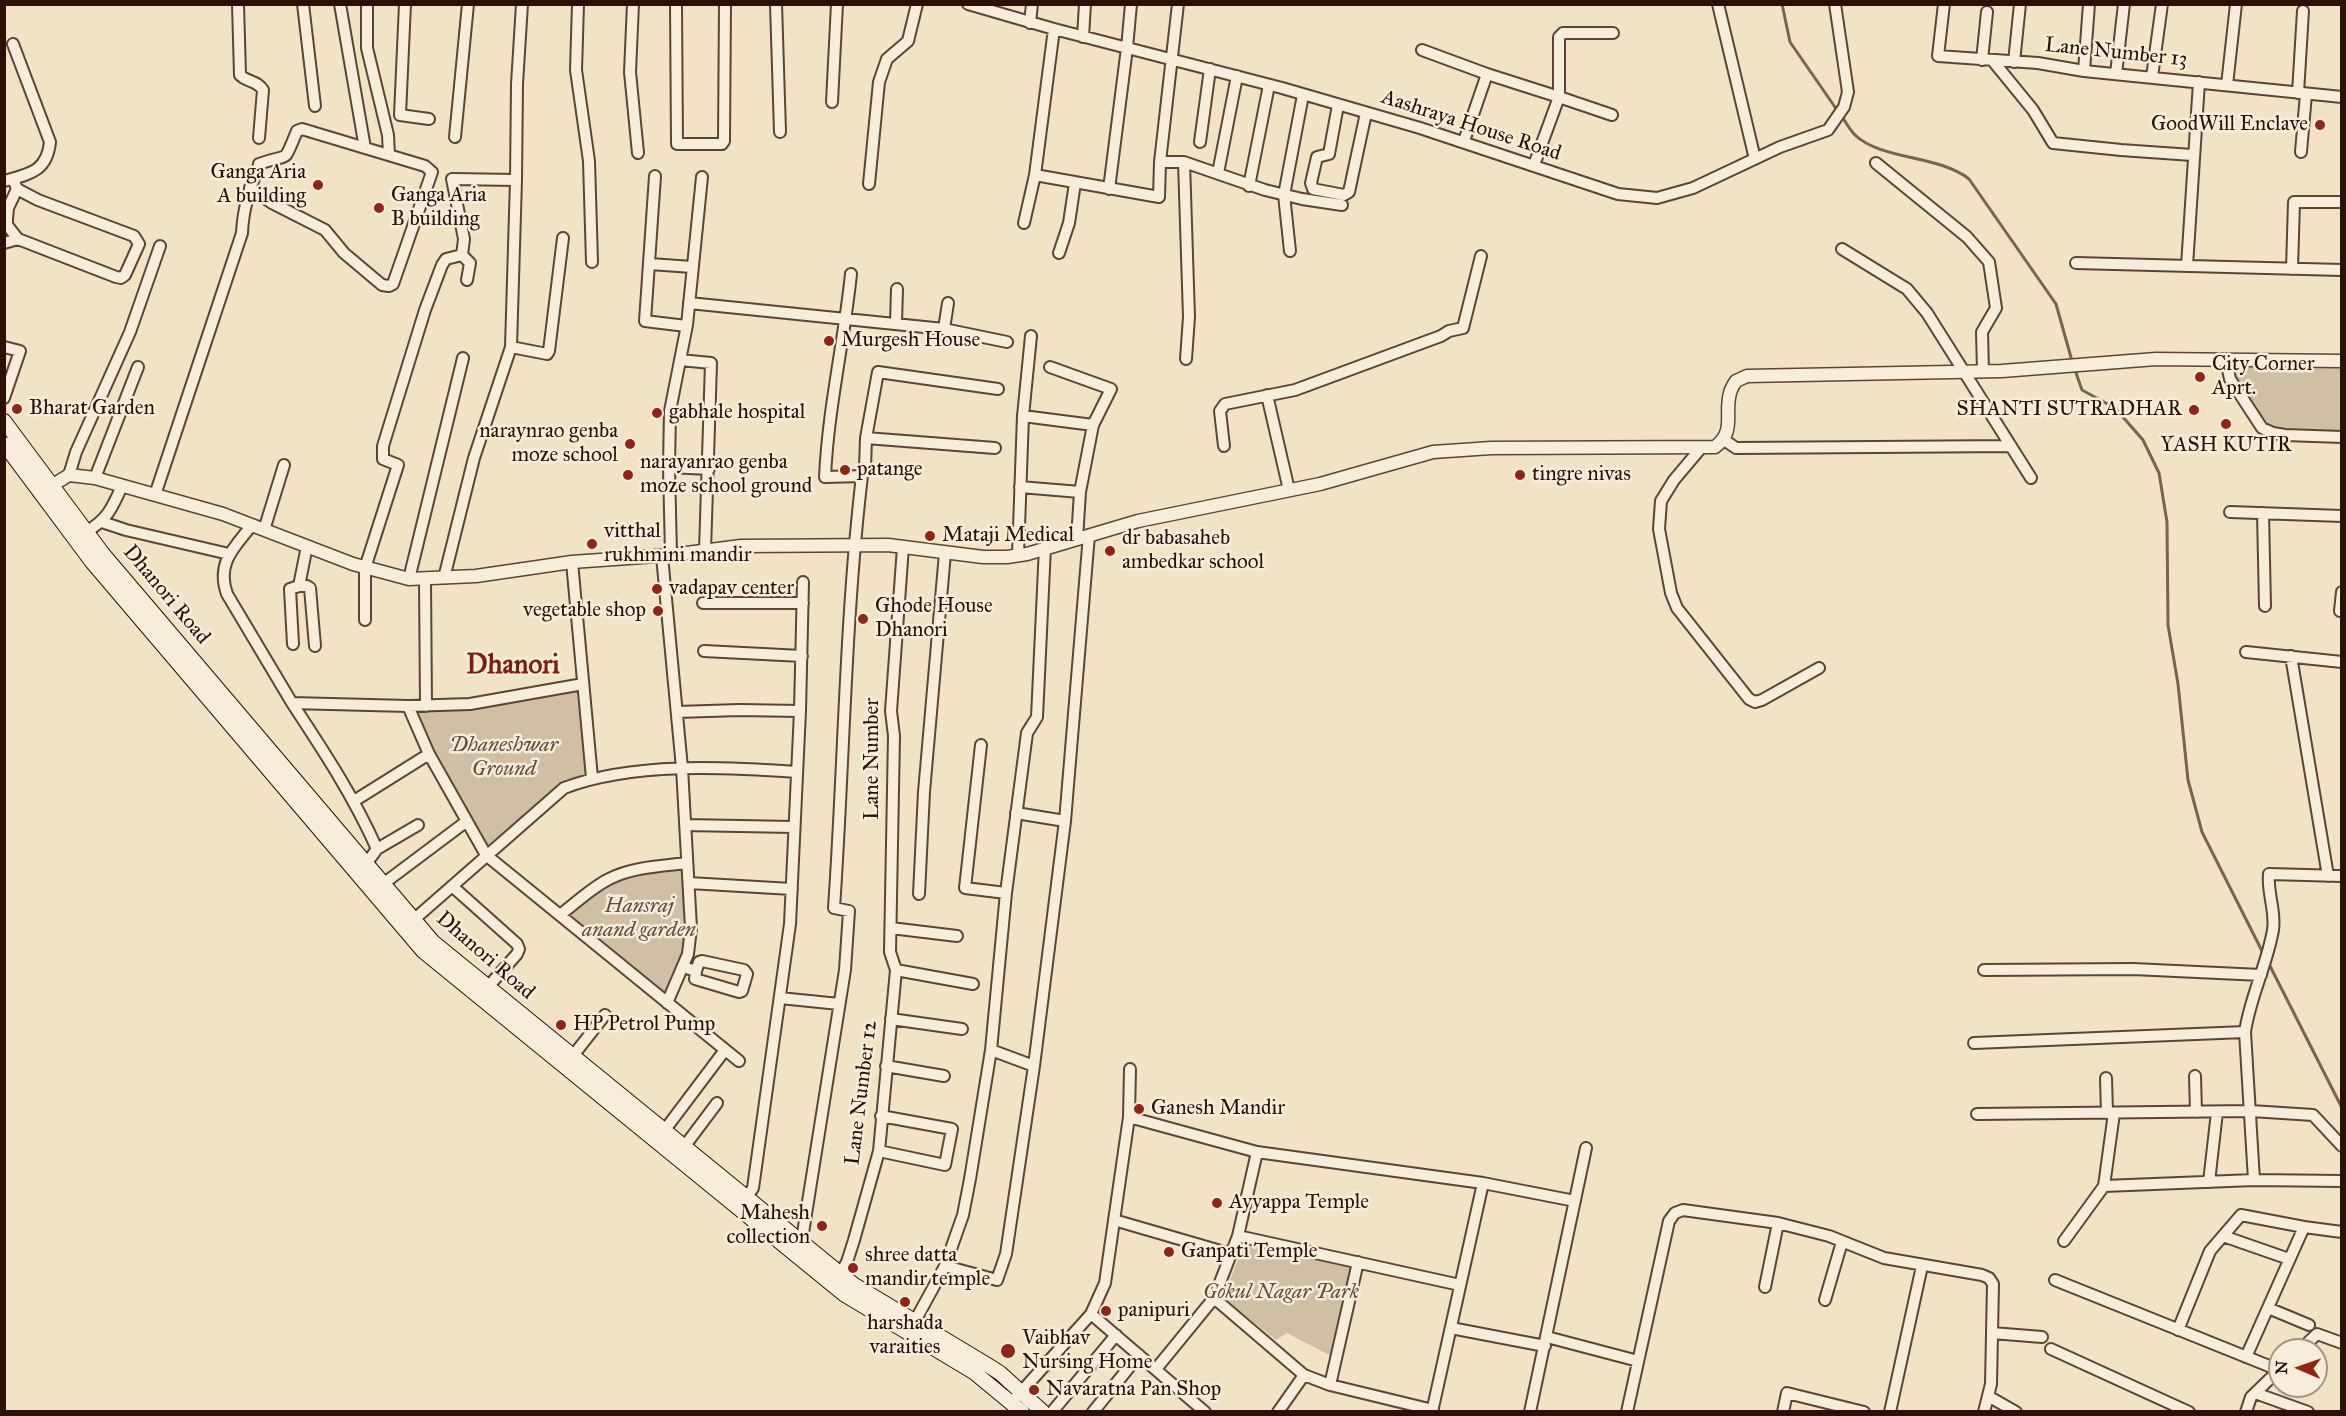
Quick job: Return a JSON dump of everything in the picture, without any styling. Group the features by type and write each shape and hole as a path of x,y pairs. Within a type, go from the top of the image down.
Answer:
{"main road":[{"name":"Dhanori Road","path":"4,421 14,449 46,489 86,532 274,765 408,924 439,966 643,1123 794,1245 834,1286 872,1305 915,1321 986,1364 1019,1402"},
{"name":"Dhanori Road","path":"46,489 92,562 366,864 383,884 408,924 572,1057 643,1123 664,1131 684,1147 743,1204"},
{"name":"Dhanori Road","path":"794,1245 840,1273 872,1305 912,1335 1019,1402 1043,1412"}],"street":[{"path":"238,4 240,75 244,80 257,84 263,90 259,138"},
{"path":"303,4 315,106"},
{"path":"340,4 364,148"},
{"path":"367,4 367,48 388,135 389,155"},
{"path":"405,4 400,115 429,118"},
{"path":"455,137 468,4"},
{"path":"444,578 474,458 511,347 517,84 522,4"},
{"path":"578,4 576,70 590,161 592,262"},
{"path":"633,4 630,72 638,153"},
{"path":"676,4 677,144 722,144 724,141 725,4"},
{"path":"776,4 780,132"},
{"path":"832,102 837,4"},
{"path":"869,184 879,82 887,59 908,41 917,4"},
{"name":"Aashraya House Road","path":"968,4 1030,23 1237,76 1464,141 1618,194 1657,198 1692,188 1755,159 1828,130 1845,107 1848,92 1835,4"},
{"path":"1030,23 1032,4"},
{"path":"1083,37 1085,4"},
{"path":"1109,189 1128,48 1131,4"},
{"path":"1035,175 1159,197 1160,162 1178,4"},
{"path":"1718,4 1755,159"},
{"name":"Lane Number 13","path":"1944,4 1938,56 2342,97"},
{"path":"2014,62 2020,4"},
{"path":"2084,70 2089,4"},
{"path":"2116,74 2124,4"},
{"path":"2152,77 2162,4"},
{"path":"2227,85 2236,4"},
{"path":"2301,152 2303,11"},
{"path":"1987,12 1987,61 2033,110 2053,142 2193,155"},
{"path":"1024,223 1035,175 1054,29"},
{"path":"1534,165 1559,96 1559,35 1563,33 1613,33"},
{"path":"11,185 35,172 42,165 49,151 50,142 13,44"},
{"path":"1422,51 1612,115"},
{"path":"1200,142 1210,69"},
{"path":"1464,141 1487,74"},
{"path":"1218,174 1237,76"},
{"path":"2187,266 2199,82"},
{"path":"1249,186 1269,85"},
{"path":"1290,251 1284,195 1303,95"},
{"path":"1338,105 1329,154 1317,157 1311,183 1313,189 1344,195 1349,192 1366,113"},
{"path":"155,495 242,233 244,208 250,188 259,164 285,158 299,129 425,166 432,172 393,285 389,286 382,285 344,252 325,230 272,203 250,188"},
{"path":"1160,162 1184,162 1249,186 1284,195 1342,205"},
{"path":"1184,162 1189,317 1186,359"},
{"path":"1876,163 1967,237 1989,262 1996,308 1982,332 1983,371"},
{"path":"655,176 645,321 686,326"},
{"path":"667,1003 688,954 691,928 667,555 670,411 686,326 702,177"},
{"path":"462,255 464,239 452,179 516,180"},
{"path":"1059,253 1069,223 1075,183"},
{"path":"11,185 38,200 134,236 139,244 125,275 122,278 18,238 8,225 7,219 11,185"},
{"path":"2292,269 2294,202 2342,202"},
{"path":"4,243 18,238"},
{"path":"511,347 547,354 549,351 563,238"},
{"path":"69,475 76,452 130,332 160,246"},
{"path":"1842,249 1907,289 1927,313 2031,478"},
{"path":"462,255 470,263 467,280"},
{"path":"365,620 365,567 398,465 383,459 383,446 425,310 442,265 446,260 462,255"},
{"path":"1224,446 1221,406 1230,402 1295,390 1318,383 1449,331 1463,328 1481,256"},
{"path":"2076,263 2342,270"},
{"path":"650,264 693,267"},
{"path":"851,274 826,443 825,477 862,476"},
{"path":"896,323 897,289"},
{"path":"689,303 896,323 944,329 1007,342"},
{"path":"944,329 948,303"},
{"path":"1018,555 1023,416 1031,336"},
{"path":"4,347 20,351 4,398"},
{"path":"409,579 464,358"},
{"path":"46,489 69,475 95,478 223,514 365,567 409,579 444,578 572,562 667,555 741,546 853,544 903,547 983,557 1018,555 1167,513 1320,484 1433,452 1491,447 1715,447 1724,440 1728,427 1730,393 1736,381 1747,376 2002,371 2156,359 2342,361"},
{"path":"680,360 711,363 705,551"},
{"path":"2226,360 2230,379 2262,428 2284,435 2342,437"},
{"path":"95,478 138,367"},
{"path":"945,1266 997,1280 1006,1254 1034,1066 1065,821 1083,537 1080,492 1093,425 1111,389 1050,367"},
{"path":"794,1245 803,1233 845,970 849,911 834,908 842,805 853,544 865,468 866,438 878,372 998,389"},
{"path":"1267,395 1289,490"},
{"path":"1023,416 1093,425"},
{"path":"866,438 995,448"},
{"path":"1724,440 1736,448 2011,446"},
{"path":"1701,448 1674,480 1661,501 1659,529 1673,601 1749,699 1755,702 1819,668"},
{"path":"264,530 284,465"},
{"path":"669,467 709,469"},
{"path":"86,532 102,522 122,486"},
{"path":"1020,487 1080,492"},
{"path":"2230,512 2342,516"},
{"path":"2263,513 2265,606"},
{"path":"102,522 126,530 230,554"},
{"path":"252,525 225,561 223,582 227,594 354,801 377,849"},
{"path":"299,586 307,546"},
{"name":"Lane Number","path":"896,970 890,952 894,759 891,711 903,547"},
{"path":"912,1335 915,1321 945,1266 965,1206 992,1050 1006,893 1016,813 1027,733 1037,717 1045,547"},
{"path":"919,894 924,792 945,553"},
{"path":"572,562 592,778"},
{"path":"425,579 426,706"},
{"path":"743,1204 753,1188 790,924 800,711 803,582"},
{"path":"292,644 290,589 307,586 310,588 315,646"},
{"path":"2340,611 2342,592"},
{"path":"703,603 802,603"},
{"path":"704,651 802,656"},
{"path":"2246,652 2342,662"},
{"path":"2291,657 2328,876"},
{"path":"292,703 408,706 470,704 583,684"},
{"path":"408,706 429,754 486,855 739,1061"},
{"path":"677,712 800,711"},
{"path":"981,745 965,888 1006,893"},
{"path":"354,801 429,754"},
{"path":"408,924 564,788 592,778 682,768 745,768 797,772"},
{"path":"1016,813 1065,821"},
{"path":"383,884 467,821"},
{"path":"366,864 377,849 418,825"},
{"path":"685,825 794,827"},
{"path":"560,915 616,875 687,863"},
{"path":"2254,1180 2252,1111 2245,1032 2248,1011 2262,974 2273,930 2273,914 2268,889 2269,874 2342,876"},
{"path":"688,883 792,889"},
{"path":"452,886 517,944 519,949 518,954 487,988"},
{"path":"891,928 957,936"},
{"path":"702,960 744,970 747,974 742,991 739,992 696,979 696,971 702,960"},
{"path":"683,967 696,971"},
{"path":"1984,970 2133,969 2262,974"},
{"path":"896,970 973,984"},
{"name":"Lane Number 12","path":"834,1286 847,1262 879,1151 896,970"},
{"path":"780,998 839,1004"},
{"path":"572,1057 605,1015"},
{"path":"891,1019 962,1029"},
{"path":"1974,1043 2245,1032"},
{"path":"664,1131 725,1050"},
{"path":"992,1050 1034,1066"},
{"path":"886,1066 944,1076"},
{"path":"1019,1402 1091,1314 1105,1283 1129,1117 1130,1069"},
{"path":"2195,1076 2196,1112"},
{"path":"2064,1241 2104,1186 2110,1113 2106,1078"},
{"path":"684,1147 717,1103"},
{"path":"1977,1114 2252,1111 2313,1115 2342,1146"},
{"path":"2209,1182 2217,1112"},
{"path":"879,1151 945,1165 952,1129 881,1116"},
{"path":"1129,1117 1257,1152 1483,1183 1575,1201"},
{"path":"1530,1412 1586,1148"},
{"path":"1156,1369 1214,1298 1238,1236 1257,1152"},
{"path":"2104,1186 2254,1180 2342,1181"},
{"path":"1214,1298 1304,1375 1330,1385 1432,1411 1483,1183"},
{"path":"1628,1412 1669,1221 1675,1213 1683,1210 1778,1223 1813,1231 1871,1255 1989,1278 1993,1284 1991,1384 1984,1412"},
{"path":"2178,1330 2210,1251 2241,1215 2342,1232"},
{"path":"1114,1220 1231,1254"},
{"path":"1765,1287 1778,1223"},
{"path":"2246,1357 2304,1227"},
{"path":"1238,1236 1461,1285"},
{"path":"2223,1236 2289,1259"},
{"path":"1826,1300 1842,1242"},
{"path":"1330,1385 1358,1262"},
{"path":"1890,1412 1922,1266"},
{"path":"2055,1280 2268,1365"},
{"path":"2268,1308 2309,1325"},
{"path":"1091,1314 1206,1412"},
{"path":"1451,1328 1546,1342 1638,1361"},
{"path":"1992,1333 2042,1337"},
{"path":"2313,1338 2317,1334 2342,1343"},
{"path":"1052,1412 1116,1335"},
{"path":"2051,1349 2189,1412"},
{"path":"1093,1412 1139,1355"},
{"path":"1278,1412 1304,1375"},
{"path":"2246,1412 2251,1397 2268,1381"},
{"path":"1783,1412 1787,1393 1864,1412"},
{"path":"2255,1393 2308,1412"},
{"path":"1988,1396 2016,1412"}],"green space":[{"path":"2228,362 2341,364 2341,434 2273,432 2262,426 2231,378"},
{"name":"Dhaneshwar Ground","path":"579,689 587,773 542,801 491,846 487,846 414,713"},
{"name":"Hansraj anand garden","path":"682,868 685,954 665,996 567,916 615,880"},
{"name":"Gokul Nagar Park","path":"1244,1244 1351,1268 1331,1356 1287,1333 1276,1340 1229,1302 1225,1293"}],"waterway":[{"path":"1782,4 1790,42 1837,110"},
{"path":"1841,115 1853,133 1866,143 1895,154 1957,171 1969,179 2056,304 2072,361"},
{"path":"2075,370 2082,390 2115,408 2143,440 2159,473 2167,522 2168,625 2178,684 2188,780 2202,832 2264,955"},
{"path":"2269,964 2342,1108"}],"place":[{"name":"GoodWill Enclave","path":"2320,125"},
{"name":"Ganga Aria A building","path":"318,185"},
{"name":"Ganga Aria B building","path":"379,208"},
{"name":"Murgesh House","path":"829,341"},
{"name":"City Corner Aprt.","path":"2200,377"},
{"name":"Bharat Garden","path":"17,409"},
{"name":"SHANTI SUTRADHAR","path":"2194,410"},
{"name":"gabhale hospital","path":"657,413"},
{"name":"YASH KUTIR","path":"2226,424"},
{"name":"naraynrao genba moze school","path":"630,444"},
{"name":"patange","path":"845,470"},
{"name":"narayanrao genba moze school ground","path":"628,475"},
{"name":"tingre nivas","path":"1520,475"},
{"name":"Mataji Medical","path":"930,536"},
{"name":"vitthal rukhmini mandir","path":"592,544"},
{"name":"dr babasaheb ambedkar school","path":"1110,551"},
{"name":"vadapav center","path":"657,589"},
{"name":"vegetable shop","path":"658,611"},
{"name":"Ghode House Dhanori","path":"863,619"},
{"name":"HP Petrol Pump","path":"561,1025"},
{"name":"Ganesh Mandir","path":"1139,1109"},
{"name":"Ayyappa Temple","path":"1217,1203"},
{"name":"Mahesh collection","path":"822,1226"},
{"name":"Ganpati Temple","path":"1169,1252"},
{"name":"shree datta mandir temple","path":"853,1268"},
{"name":"harshada varaities","path":"905,1302"},
{"name":"panipuri","path":"1106,1311"},
{"name":"Vaibhav Nursing Home","path":"1008,1351"},
{"name":"Navaratna Pan Shop","path":"1034,1390"}],"district":[{"name":"Dhanori","path":"513,666"}]}
